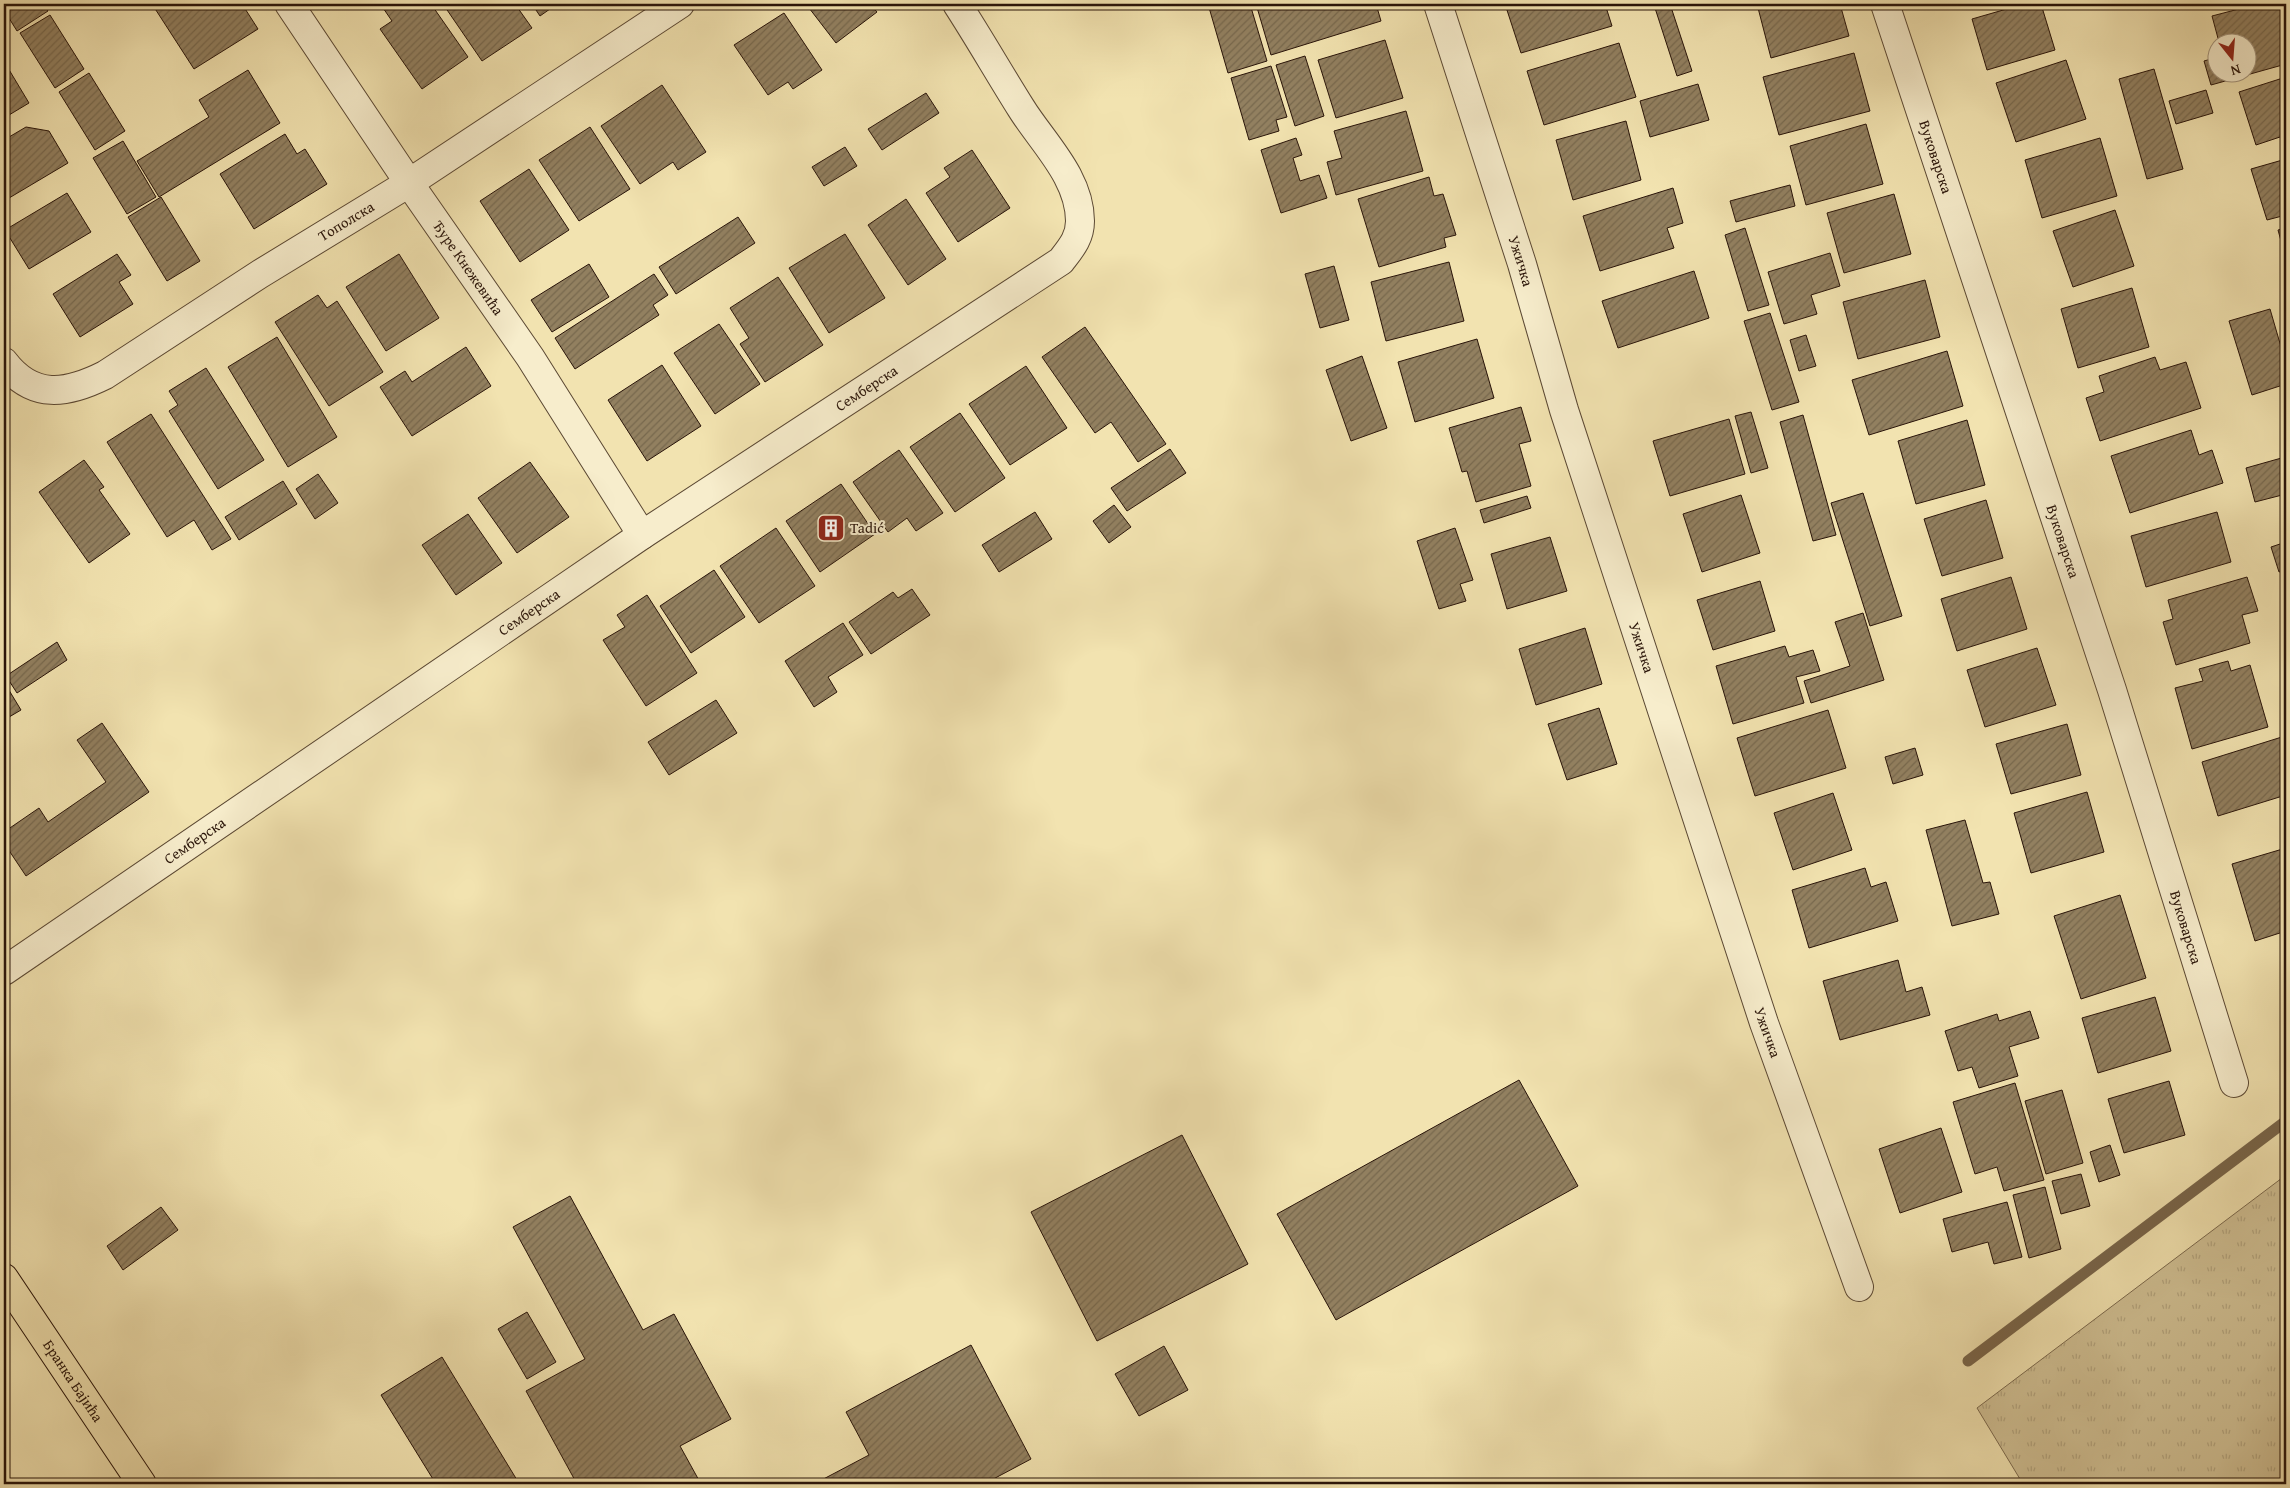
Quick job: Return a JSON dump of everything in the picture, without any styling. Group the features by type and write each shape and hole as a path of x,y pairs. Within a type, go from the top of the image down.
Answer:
{"main road":[{"name":"Бранка Бајића","path":"4,1278 142,1484"}],"street":[{"name":"Ђуре Кнежевића","path":"289,4 409,184 530,357 642,534"},
{"name":"Тополска","path":"4,362 14,376 29,386 54,390 77,387 105,375 260,274 409,184 680,4"},
{"name":"Семберска","path":"4,971 642,534 1061,261 1075,242 1079,231 1080,219 1076,196 1061,165 1021,108 957,4"},
{"name":"Ужичка","path":"1438,4 1522,264 1564,410 1758,1005 1859,1287"},
{"name":"Вуковарска","path":"1884,4 2112,690 2234,1083"}],"green space":[{"path":"2286,1175 2286,1484 2023,1484 1977,1408"}],"building":[{"path":"4,4 43,4 48,11 17,31 4,10"},
{"path":"152,4 242,4 258,29 194,69"},
{"path":"431,4 468,57 422,89 380,29 392,21 381,5"},
{"path":"443,4 515,4 532,28 482,61"},
{"path":"532,4 557,4 540,16"},
{"path":"806,4 870,4 877,12 836,43"},
{"path":"1208,4 1250,4 1267,61 1228,73"},
{"path":"1256,4 1376,4 1381,21 1271,55"},
{"path":"1505,4 1605,4 1612,26 1521,53"},
{"path":"1670,4 1692,71 1677,76 1655,8"},
{"path":"1757,4 1840,4 1849,36 1771,58"},
{"path":"2024,4 2041,4 2055,50 1987,70 1972,19"},
{"path":"2258,4 2286,4 2286,64 2258,72 2258,32 2216,32 2212,16"},
{"path":"784,13 822,70 793,89 788,82 768,95 734,45"},
{"path":"50,15 84,69 55,88 20,33"},
{"path":"1385,40 1403,98 1336,118 1318,60"},
{"path":"1619,43 1636,97 1544,125 1527,71"},
{"path":"1854,53 1870,111 1779,135 1763,77"},
{"path":"1305,56 1324,116 1295,126 1276,65"},
{"path":"2066,60 2086,119 2016,142 1996,83"},
{"path":"2208,60 2208,75 2204,61"},
{"path":"1271,66 1287,117 1276,120 1279,131 1249,140 1231,78"},
{"path":"8,68 29,103 4,118 4,70"},
{"path":"2154,69 2183,169 2147,179 2119,79"},
{"path":"248,70 280,123 159,197 137,161 209,117 199,100"},
{"path":"89,73 125,131 95,150 59,92"},
{"path":"2286,77 2286,135 2256,145 2239,92"},
{"path":"2210,82 2222,82 2211,85"},
{"path":"1698,84 1709,120 1650,137 1640,101"},
{"path":"662,85 706,152 678,170 673,162 640,184 601,126"},
{"path":"2206,90 2213,113 2176,124 2169,101"},
{"path":"926,93 939,113 882,150 868,129"},
{"path":"1406,111 1423,171 1336,195 1327,162 1342,158 1334,131"},
{"path":"1626,121 1641,180 1573,200 1556,140"},
{"path":"1866,124 1883,184 1806,205 1790,146"},
{"path":"26,127 49,131 68,163 4,201 4,140"},
{"path":"590,127 630,189 579,221 539,160"},
{"path":"285,134 297,154 305,149 327,184 254,229 220,174"},
{"path":"1296,138 1302,155 1293,158 1300,181 1319,175 1327,198 1281,213 1261,150"},
{"path":"2100,138 2117,196 2042,218 2025,160"},
{"path":"123,141 156,197 127,214 93,158"},
{"path":"845,147 857,166 824,186 812,167"},
{"path":"972,150 1010,208 958,242 926,193 950,177 944,168"},
{"path":"2286,159 2286,215 2267,220 2251,169"},
{"path":"529,169 569,230 520,262 480,201"},
{"path":"1429,177 1434,196 1443,194 1456,235 1444,238 1446,247 1379,267 1358,199"},
{"path":"1790,185 1795,206 1736,222 1730,201"},
{"path":"1673,188 1683,223 1667,228 1674,248 1600,271 1583,216"},
{"path":"67,193 91,232 29,269 5,230"},
{"path":"1894,194 1911,254 1844,273 1827,213"},
{"path":"161,197 200,261 167,281 128,217"},
{"path":"906,199 946,259 908,285 868,225"},
{"path":"2115,210 2134,266 2073,287 2053,231"},
{"path":"738,217 755,243 676,294 659,267"},
{"path":"1745,228 1769,305 1748,311 1725,235"},
{"path":"2286,228 2286,259 2278,230"},
{"path":"845,234 885,298 829,333 789,268"},
{"path":"1830,253 1840,286 1811,295 1817,314 1784,324 1768,272"},
{"path":"117,254 131,275 119,282 133,304 80,337 53,294"},
{"path":"399,254 439,318 386,351 346,287"},
{"path":"1449,262 1464,321 1386,341 1371,282"},
{"path":"589,264 609,297 552,332 531,300"},
{"path":"1334,266 1349,320 1320,328 1305,274"},
{"path":"1694,271 1709,318 1618,348 1602,301"},
{"path":"654,274 668,295 653,305 659,315 575,369 555,338"},
{"path":"778,277 823,345 765,382 740,344 749,338 730,308"},
{"path":"1925,280 1940,337 1858,359 1843,302"},
{"path":"2132,288 2149,347 2078,368 2061,309"},
{"path":"318,295 327,308 337,301 383,372 329,406 275,322"},
{"path":"2270,309 2286,364 2286,384 2252,395 2229,321"},
{"path":"1770,313 1799,402 1772,410 1744,321"},
{"path":"719,324 760,384 715,414 674,353"},
{"path":"1085,327 1166,444 1138,462 1111,422 1095,433 1042,357"},
{"path":"1806,335 1816,366 1799,371 1790,340"},
{"path":"277,337 337,437 288,467 228,367"},
{"path":"1477,339 1494,398 1415,422 1398,362"},
{"path":"466,347 491,386 412,436 380,387 405,371 412,382"},
{"path":"1947,351 1963,406 1869,435 1852,380"},
{"path":"1362,356 1387,428 1351,441 1326,370"},
{"path":"2155,357 2160,370 2186,362 2201,408 2100,441 2086,398 2104,392 2099,376"},
{"path":"662,365 701,426 647,461 608,400"},
{"path":"1026,366 1067,428 1010,465 969,404"},
{"path":"206,368 264,460 218,489 169,411 178,405 169,391"},
{"path":"1521,407 1531,441 1519,444 1531,486 1476,502 1467,471 1462,472 1449,428"},
{"path":"1751,412 1768,468 1751,473 1735,416"},
{"path":"960,413 1005,478 955,512 910,447"},
{"path":"151,414 231,539 212,550 194,520 167,537 107,442"},
{"path":"1803,415 1836,535 1813,541 1780,422"},
{"path":"1729,419 1745,474 1670,496 1653,441"},
{"path":"1967,420 1985,485 1916,504 1898,441"},
{"path":"2191,430 2199,455 2212,450 2223,483 2130,513 2111,456"},
{"path":"1170,449 1186,473 1127,511 1111,488"},
{"path":"899,450 943,513 916,531 907,518 888,532 853,482"},
{"path":"2285,457 2286,494 2255,502 2246,468"},
{"path":"84,460 104,487 99,490 130,534 89,563 39,492"},
{"path":"530,462 569,517 517,553 478,498"},
{"path":"318,474 338,503 315,519 296,489"},
{"path":"283,481 297,504 239,540 225,517"},
{"name":"Tadić","path":"841,484 875,534 820,572 786,521"},
{"path":"1863,493 1902,616 1870,626 1831,503"},
{"path":"1741,495 1760,553 1702,572 1683,514"},
{"path":"1527,496 1531,508 1484,523 1480,510"},
{"path":"1986,500 2003,558 1942,576 1924,519"},
{"path":"1114,505 1131,527 1109,543 1093,521"},
{"path":"1035,512 1052,539 999,572 982,545"},
{"path":"2217,512 2231,562 2146,587 2131,536"},
{"path":"468,514 502,563 456,595 422,545"},
{"path":"776,528 815,586 759,623 720,566"},
{"path":"1455,528 1473,580 1460,584 1466,601 1439,609 1417,541"},
{"path":"1550,537 1567,591 1507,609 1491,554"},
{"path":"2286,542 2286,570 2279,572 2271,547"},
{"path":"714,570 745,617 691,653 660,606"},
{"path":"2011,577 2027,629 1957,651 1941,599"},
{"path":"2247,577 2258,611 2242,615 2250,643 2176,665 2163,622 2173,619 2168,600"},
{"path":"1760,581 1775,631 1713,650 1697,600"},
{"path":"912,589 930,615 871,654 849,622 893,592 898,598"},
{"path":"647,595 697,673 646,706 603,640 625,627 617,615"},
{"path":"1863,613 1884,680 1811,703 1804,681 1850,666 1835,622"},
{"path":"843,623 863,655 828,677 837,692 814,707 785,661"},
{"path":"1585,628 1602,684 1536,705 1519,649"},
{"path":"57,642 67,660 17,693 6,676"},
{"path":"1785,646 1789,657 1813,650 1820,671 1796,677 1804,703 1733,724 1716,666"},
{"path":"2037,648 2056,705 1985,727 1967,670"},
{"path":"2228,661 2231,671 2250,665 2268,727 2192,749 2175,688 2203,681 2199,669"},
{"path":"4,682 21,710 4,720"},
{"path":"716,700 737,733 669,775 648,742"},
{"path":"1599,708 1617,764 1567,780 1548,724"},
{"path":"1828,710 1846,768 1755,796 1737,738"},
{"path":"102,723 149,792 26,876 4,843 4,832 39,808 48,822 106,782 77,740"},
{"path":"2067,724 2081,775 2011,794 1996,744"},
{"path":"2285,736 2286,795 2218,816 2202,762"},
{"path":"1915,748 1923,775 1893,784 1885,757"},
{"path":"2087,792 2104,852 2031,873 2014,813"},
{"path":"1833,793 1852,850 1793,870 1774,813"},
{"path":"1965,820 1983,883 1990,882 1999,914 1952,926 1926,830"},
{"path":"2286,848 2286,931 2255,941 2232,864"},
{"path":"1865,868 1871,887 1886,882 1898,921 1809,948 1792,890"},
{"path":"2120,895 2146,978 2081,999 2054,916"},
{"path":"1898,960 1906,992 1922,987 1930,1015 1840,1040 1823,981"},
{"path":"2155,997 2171,1051 2098,1073 2082,1018"},
{"path":"2030,1011 2039,1038 2009,1047 2018,1076 1979,1088 1972,1067 1958,1071 1945,1031 1997,1014 1999,1021"},
{"path":"1519,1080 1578,1186 1336,1320 1277,1214"},
{"path":"2169,1081 2185,1135 2124,1153 2108,1099"},
{"path":"2015,1083 2044,1180 2004,1191 1997,1167 1975,1174 1953,1102"},
{"path":"2062,1090 2083,1163 2046,1174 2025,1101"},
{"path":"1941,1128 1962,1192 1900,1213 1879,1149"},
{"path":"1182,1135 1248,1264 1097,1341 1031,1212"},
{"path":"2110,1145 2120,1175 2099,1182 2090,1152"},
{"path":"2081,1174 2090,1206 2061,1214 2052,1181"},
{"path":"2045,1187 2061,1249 2029,1258 2013,1195"},
{"path":"570,1196 643,1330 674,1314 731,1419 680,1446 701,1484 577,1484 526,1391 585,1359 513,1227"},
{"path":"2007,1202 2022,1257 1994,1264 1988,1242 1952,1252 1943,1219"},
{"path":"161,1207 178,1230 123,1270 107,1246"},
{"path":"527,1312 556,1362 527,1379 498,1329"},
{"path":"971,1345 1031,1459 984,1484 814,1484 869,1455 846,1412"},
{"path":"1164,1346 1188,1390 1139,1416 1115,1374"},
{"path":"442,1357 517,1480 509,1484 436,1484 381,1395"}],"waterway":[{"path":"1968,1361 2286,1121"}],"place":[{"name":"Tadić","path":"831,528"}]}
